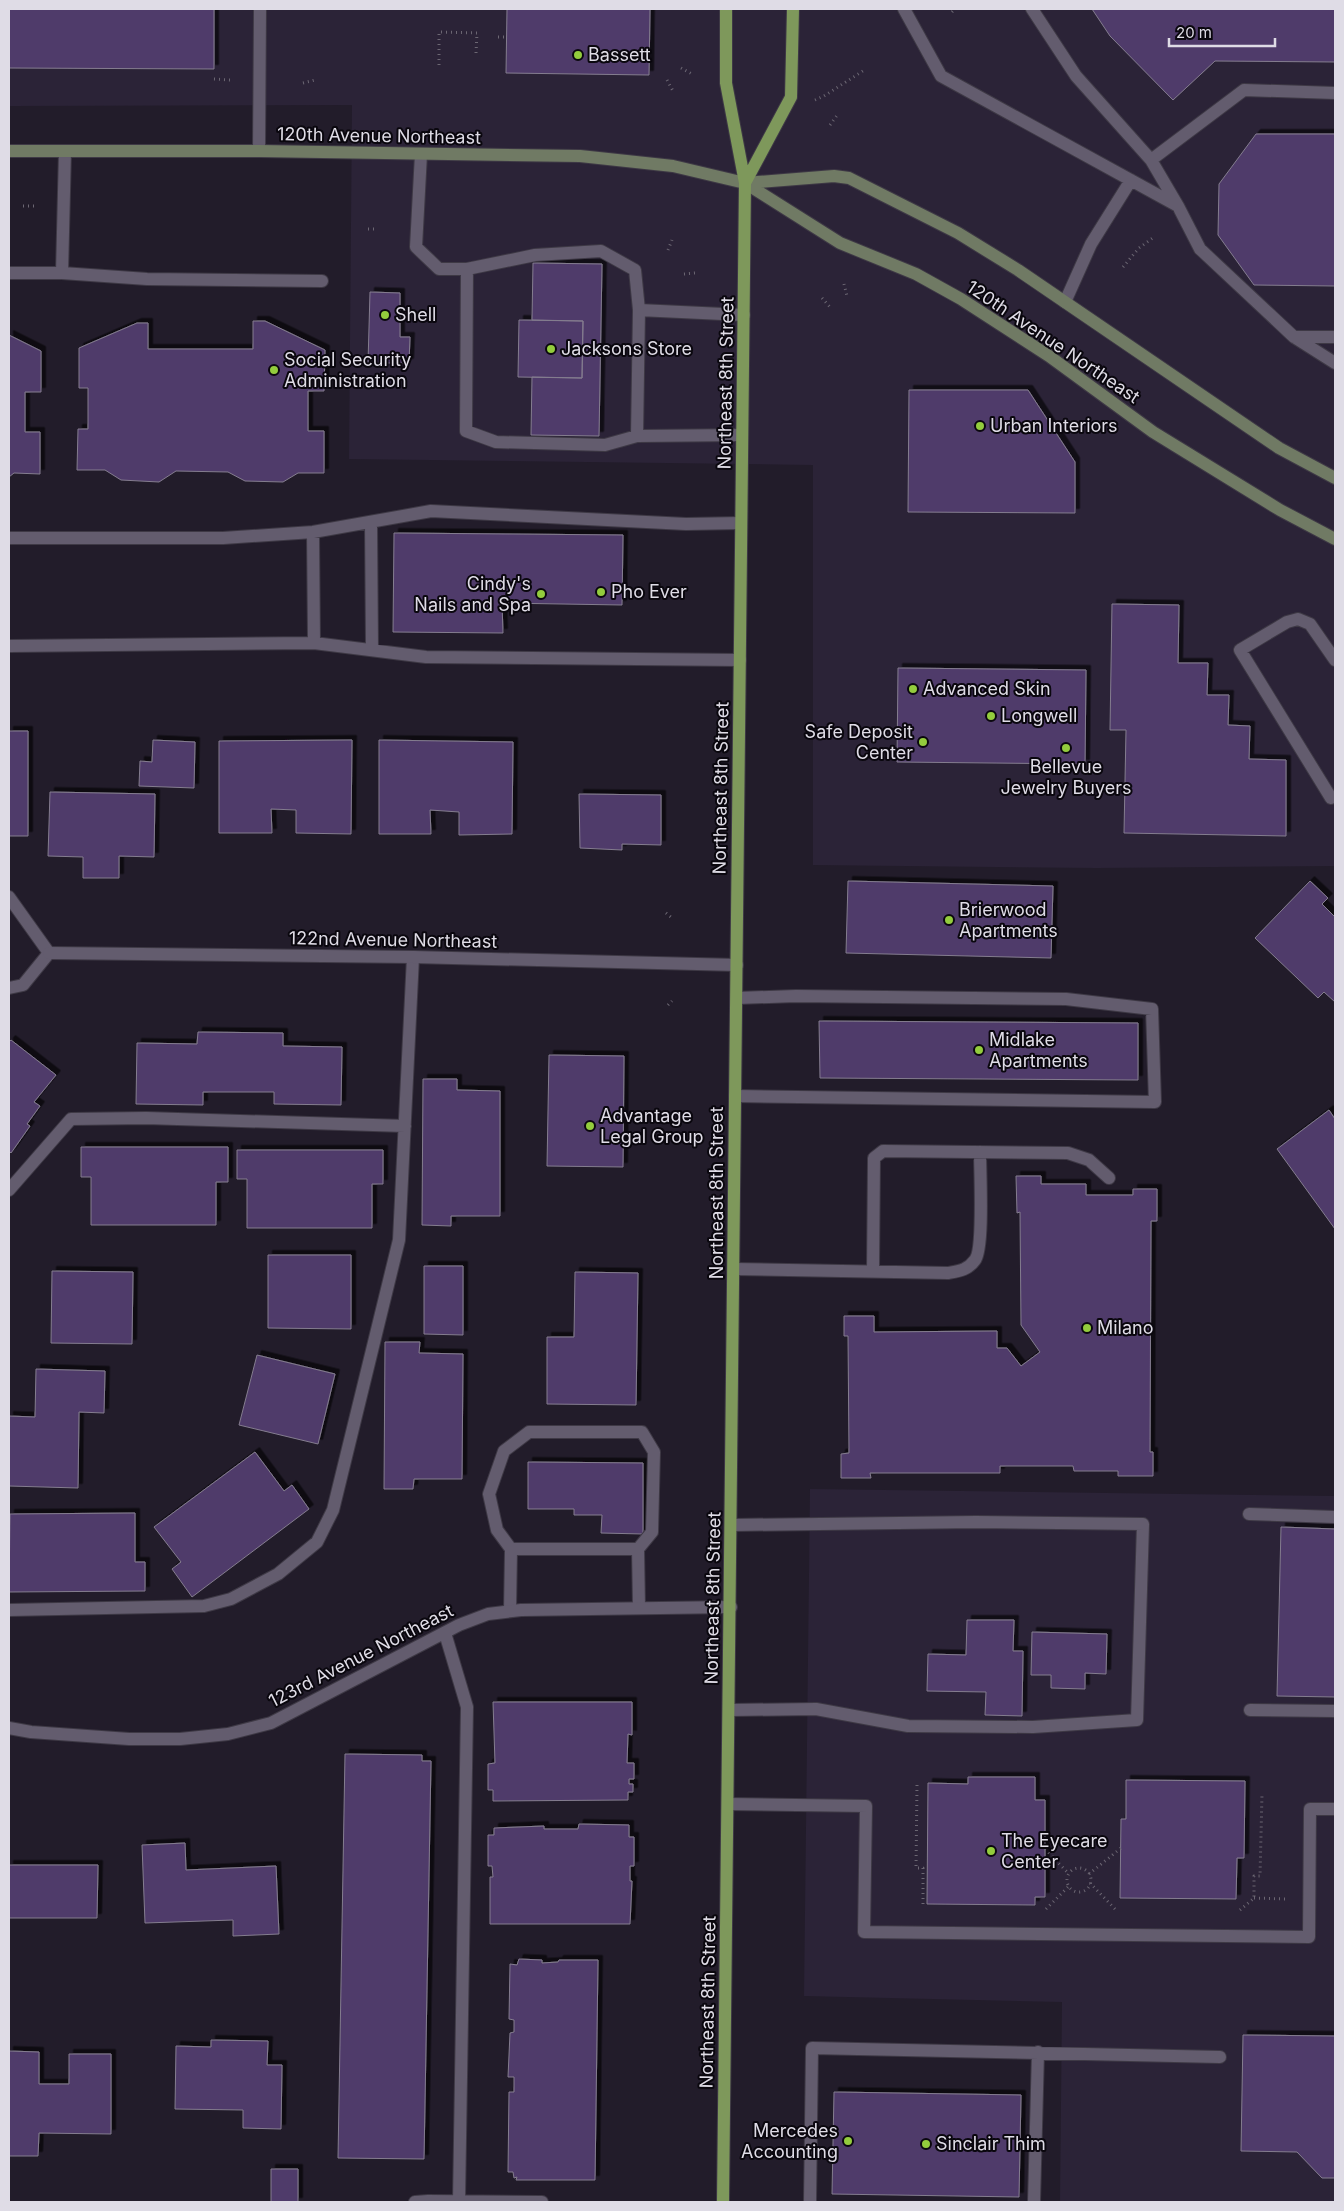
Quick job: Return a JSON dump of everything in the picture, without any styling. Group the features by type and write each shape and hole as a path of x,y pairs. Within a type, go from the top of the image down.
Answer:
{"main road":[{"name":"Northeast 8th Street","path":"724,2202 746,183 726,83 726,9"},
{"name":"Northeast 8th Street","path":"746,183 791,97 793,9"},
{"name":"120th Avenue Northeast","path":"9,151 259,151 580,156 673,166 746,183 834,176 849,178 958,233 1065,302 1279,448 1335,478"},
{"name":"120th Avenue Northeast","path":"746,183 840,243 916,274 961,299 1049,356 1153,432 1280,510 1335,539"}],"street":[{"path":"259,151 260,9"},
{"path":"904,9 941,76 1178,206"},
{"path":"1032,9 1076,76 1151,160 1200,249 1294,337 1335,363"},
{"path":"1151,160 1244,90 1335,93"},
{"path":"62,273 65,151"},
{"path":"421,154 416,248 439,269 467,269 535,255 601,251 635,270 639,310 637,436"},
{"path":"1065,302 1091,244 1132,180"},
{"path":"467,269 466,431 496,442 605,446 637,436 742,435"},
{"path":"9,273 62,273 147,279 322,281"},
{"path":"639,310 744,315"},
{"path":"1294,337 1335,337"},
{"path":"9,538 223,538 312,532 431,511 686,524 741,522"},
{"path":"371,522 372,650"},
{"path":"312,532 314,643"},
{"path":"1331,798 1240,650 1287,622 1298,618 1310,624 1335,660"},
{"path":"9,646 314,643 426,657 740,660"},
{"path":"9,897 49,953 23,985 9,988"},
{"name":"122nd Avenue Northeast","path":"49,953 413,957 737,965"},
{"path":"9,1610 204,1606 231,1599 278,1574 317,1542 334,1510 399,1240 413,957"},
{"path":"736,1096 1155,1102 1152,1009 1066,1000 796,996 737,998"},
{"path":"9,1190 71,1119 146,1118 405,1126"},
{"path":"872,1272 874,1158 883,1151 1068,1153 1089,1160 1109,1178"},
{"path":"734,1269 948,1273 963,1271 976,1259 979,1243 980,1152"},
{"path":"510,1611 512,1549 497,1530 489,1494 504,1450 529,1432 642,1432 654,1452 652,1532 638,1549 639,1608"},
{"path":"1250,1514 1335,1517"},
{"path":"730,1710 816,1709 908,1726 1033,1728 1137,1720 1143,1524 976,1522 732,1525"},
{"path":"512,1549 638,1549"},
{"name":"123rd Avenue Northeast","path":"9,1728 31,1732 129,1739 180,1739 228,1734 271,1723 445,1632 488,1614 510,1611 731,1607"},
{"path":"445,1632 467,1707 458,2201"},
{"path":"1250,1710 1335,1711"},
{"path":"728,1804 866,1806 864,1932 1309,1937 1310,1809 1335,1809"},
{"path":"810,2202 812,2048 1220,2057"},
{"path":"1034,2202 1038,2052"},
{"path":"415,2202 542,2202"}],"path":[{"path":"439,65 439,32 477,33 476,53"},
{"path":"498,37 506,37"},
{"path":"681,68 692,74"},
{"path":"824,96 866,69"},
{"path":"214,79 230,80"},
{"path":"303,83 315,80"},
{"path":"666,80 674,91"},
{"path":"830,125 838,114"},
{"path":"22,206 34,206"},
{"path":"368,229 378,229"},
{"path":"1123,267 1139,248 1154,238"},
{"path":"668,250 672,240"},
{"path":"684,274 695,273"},
{"path":"844,284 847,296"},
{"path":"822,298 830,306"},
{"path":"666,913 672,918"},
{"path":"668,1005 672,1001"},
{"path":"917,1785 916,1868 923,1868 923,1911"},
{"path":"1254,1898 1254,1876 1260,1876 1262,1794"},
{"path":"1089,1874 1121,1848"},
{"path":"1045,1849 1069,1874"},
{"path":"1076,1868 1085,1869 1089,1874 1090,1883 1087,1889 1080,1892 1068,1887 1067,1880 1069,1874 1076,1868"},
{"path":"1090,1883 1116,1910 1125,1910"},
{"path":"1044,1912 1068,1887"},
{"path":"1232,1910 1241,1910 1254,1898 1309,1899"}],"shaded area":[{"path":"9,9 1335,9 1335,866 1097,868 813,865 813,465 349,459 352,105 9,106"},
{"path":"810,1489 1335,1496 1335,2202 1060,2202 1062,2002 804,1996"}],"building":[{"path":"9,9 214,9 214,69 9,68"},
{"name":"Bassett","path":"507,9 650,9 649,75 506,73"},
{"path":"1092,9 1335,9 1335,62 1215,61 1173,100 1110,36"},
{"path":"1256,134 1335,134 1335,286 1254,285 1218,235 1219,184"},
{"path":"533,263 602,264 599,436 531,435 532,377 582,378 583,321 532,320"},
{"name":"Shell","path":"370,292 400,293 400,337 410,337 409,363 368,363"},
{"name":"Jacksons Store","path":"519,320 583,321 582,378 518,377"},
{"path":"253,321 265,321 325,350 324,391 308,391 308,431 324,431 324,473 298,473 283,482 245,481 228,472 176,471 159,482 121,480 105,470 77,470 78,429 88,429 88,388 79,388 79,348 137,323 148,323 148,349 253,349"},
{"path":"9,335 41,351 41,392 25,392 25,432 40,432 40,474 14,473 9,477"},
{"name":"Urban Interiors","path":"909,390 1028,390 1075,462 1075,513 908,512"},
{"path":"394,533 623,535 622,605 502,603 503,633 393,632"},
{"path":"1112,604 1179,605 1178,663 1208,663 1207,695 1229,695 1228,725 1250,726 1249,759 1286,760 1286,836 1124,833 1126,730 1110,730"},
{"name":"Longwell","path":"898,668 1086,670 1085,764 897,762"},
{"path":"9,731 28,731 28,836 9,836"},
{"path":"153,740 195,742 194,788 139,786 140,761 152,762"},
{"path":"352,740 351,834 296,833 296,810 271,809 272,833 219,833 219,741"},
{"path":"379,740 513,742 512,834 459,835 459,812 430,810 431,834 379,834"},
{"path":"50,792 155,794 154,857 119,856 119,878 83,878 83,857 48,856"},
{"path":"579,794 661,795 661,845 622,844 622,850 580,848"},
{"name":"Brierwood Apartments","path":"848,881 1053,886 1051,958 846,953"},
{"path":"1310,881 1328,898 1322,904 1335,917 1335,1002 1324,992 1318,998 1255,938"},
{"name":"Midlake Apartments","path":"819,1021 1138,1023 1138,1080 820,1078"},
{"path":"198,1032 283,1033 283,1046 342,1047 341,1105 274,1104 274,1092 203,1092 203,1105 136,1104 137,1043 197,1044"},
{"path":"11,1040 56,1075 34,1102 40,1106 27,1124 30,1126 11,1153 9,1151 9,1042"},
{"path":"549,1055 624,1056 623,1167 547,1166"},
{"path":"423,1079 457,1079 457,1090 500,1091 500,1216 451,1216 451,1226 422,1225"},
{"path":"1329,1110 1335,1119 1335,1229 1277,1149"},
{"path":"81,1147 228,1147 228,1182 216,1182 216,1225 91,1225 91,1177 81,1177"},
{"path":"237,1150 383,1150 383,1184 372,1184 372,1228 247,1228 247,1179 237,1179"},
{"name":"Milano","path":"1016,1176 1041,1176 1041,1184 1086,1184 1086,1195 1133,1195 1133,1189 1157,1189 1157,1221 1151,1221 1150,1452 1153,1452 1153,1476 1118,1476 1118,1471 1074,1471 1073,1466 1000,1466 1000,1473 870,1473 871,1478 841,1478 841,1454 849,1453 848,1336 844,1336 844,1316 874,1316 874,1332 997,1331 997,1348 1007,1348 1021,1366 1040,1352 1021,1325 1020,1212 1017,1213"},
{"path":"268,1255 351,1255 351,1329 268,1328"},
{"path":"424,1266 463,1266 463,1335 424,1334"},
{"path":"52,1271 133,1272 132,1344 51,1343"},
{"path":"575,1272 638,1273 636,1405 547,1404 547,1337 574,1337"},
{"path":"385,1342 420,1342 419,1353 463,1354 462,1479 414,1479 413,1489 384,1489"},
{"path":"257,1355 335,1374 318,1444 239,1425"},
{"path":"36,1369 105,1371 104,1413 79,1412 78,1488 9,1486 9,1416 35,1417"},
{"path":"255,1452 284,1491 292,1485 309,1509 192,1597 172,1569 181,1562 154,1527"},
{"path":"528,1462 643,1463 643,1534 601,1533 602,1515 574,1515 574,1509 528,1509"},
{"path":"135,1513 135,1562 145,1562 145,1591 9,1592 10,1514"},
{"path":"1281,1527 1335,1529 1335,1697 1277,1696"},
{"path":"967,1620 1014,1620 1013,1651 1023,1651 1022,1716 985,1715 986,1692 927,1691 928,1654 966,1655"},
{"path":"1032,1632 1107,1634 1106,1674 1085,1673 1085,1689 1051,1688 1051,1675 1031,1675"},
{"path":"493,1702 632,1702 632,1735 628,1734 627,1763 634,1763 634,1779 629,1779 629,1784 633,1784 633,1792 628,1792 628,1800 493,1801 493,1790 488,1790 488,1764 495,1763"},
{"path":"345,1754 422,1755 422,1761 431,1761 424,2159 338,2158"},
{"path":"968,1777 1035,1777 1035,1800 1045,1800 1045,1897 1035,1897 1035,1905 927,1904 928,1783 968,1784"},
{"path":"1126,1780 1245,1781 1244,1858 1237,1858 1236,1899 1120,1898 1121,1819 1126,1819"},
{"path":"579,1824 629,1825 629,1837 634,1837 634,1866 630,1866 630,1881 632,1881 630,1924 490,1924 490,1877 493,1877 492,1866 488,1866 488,1835 494,1835 494,1828 544,1826 544,1829 578,1829"},
{"path":"185,1843 186,1870 276,1866 279,1934 233,1936 233,1920 145,1923 142,1845"},
{"path":"9,1865 98,1865 97,1918 9,1918"},
{"path":"519,1959 542,1960 542,1963 558,1962 559,1960 598,1960 595,2180 516,2180 517,2177 514,2178 513,2172 508,2172 509,2092 514,2092 514,2077 508,2077 510,2033 514,2032 514,2020 509,2019 510,1964 517,1965"},
{"path":"1243,2035 1335,2036 1335,2178 1322,2178 1297,2152 1241,2151"},
{"path":"211,2040 268,2041 267,2065 282,2065 281,2129 243,2128 243,2110 175,2109 176,2046 211,2047"},
{"path":"9,2051 39,2052 39,2084 69,2084 69,2054 111,2054 111,2134 39,2133 38,2156 9,2156"},
{"name":"Sinclair Thim","path":"834,2092 1021,2095 1019,2197 832,2194"},
{"path":"271,2169 298,2169 298,2202 271,2202"}],"place":[{"name":"Bassett","path":"578,55"},
{"name":"Shell","path":"385,315"},
{"name":"Jacksons Store","path":"551,349"},
{"name":"Social Security Administration","path":"274,370"},
{"name":"Urban Interiors","path":"980,426"},
{"name":"Pho Ever","path":"601,592"},
{"name":"Cindy's Nails and Spa","path":"541,594"},
{"name":"Advanced Skin","path":"913,689"},
{"name":"Longwell","path":"991,716"},
{"name":"Safe Deposit Center","path":"923,742"},
{"name":"Bellevue Jewelry Buyers","path":"1066,748"},
{"name":"Brierwood Apartments","path":"949,920"},
{"name":"Midlake Apartments","path":"979,1050"},
{"name":"Advantage Legal Group","path":"590,1126"},
{"name":"Milano","path":"1087,1328"},
{"name":"The Eyecare Center","path":"991,1851"},
{"name":"Mercedes Accounting","path":"848,2141"},
{"name":"Sinclair Thim","path":"926,2144"}]}
